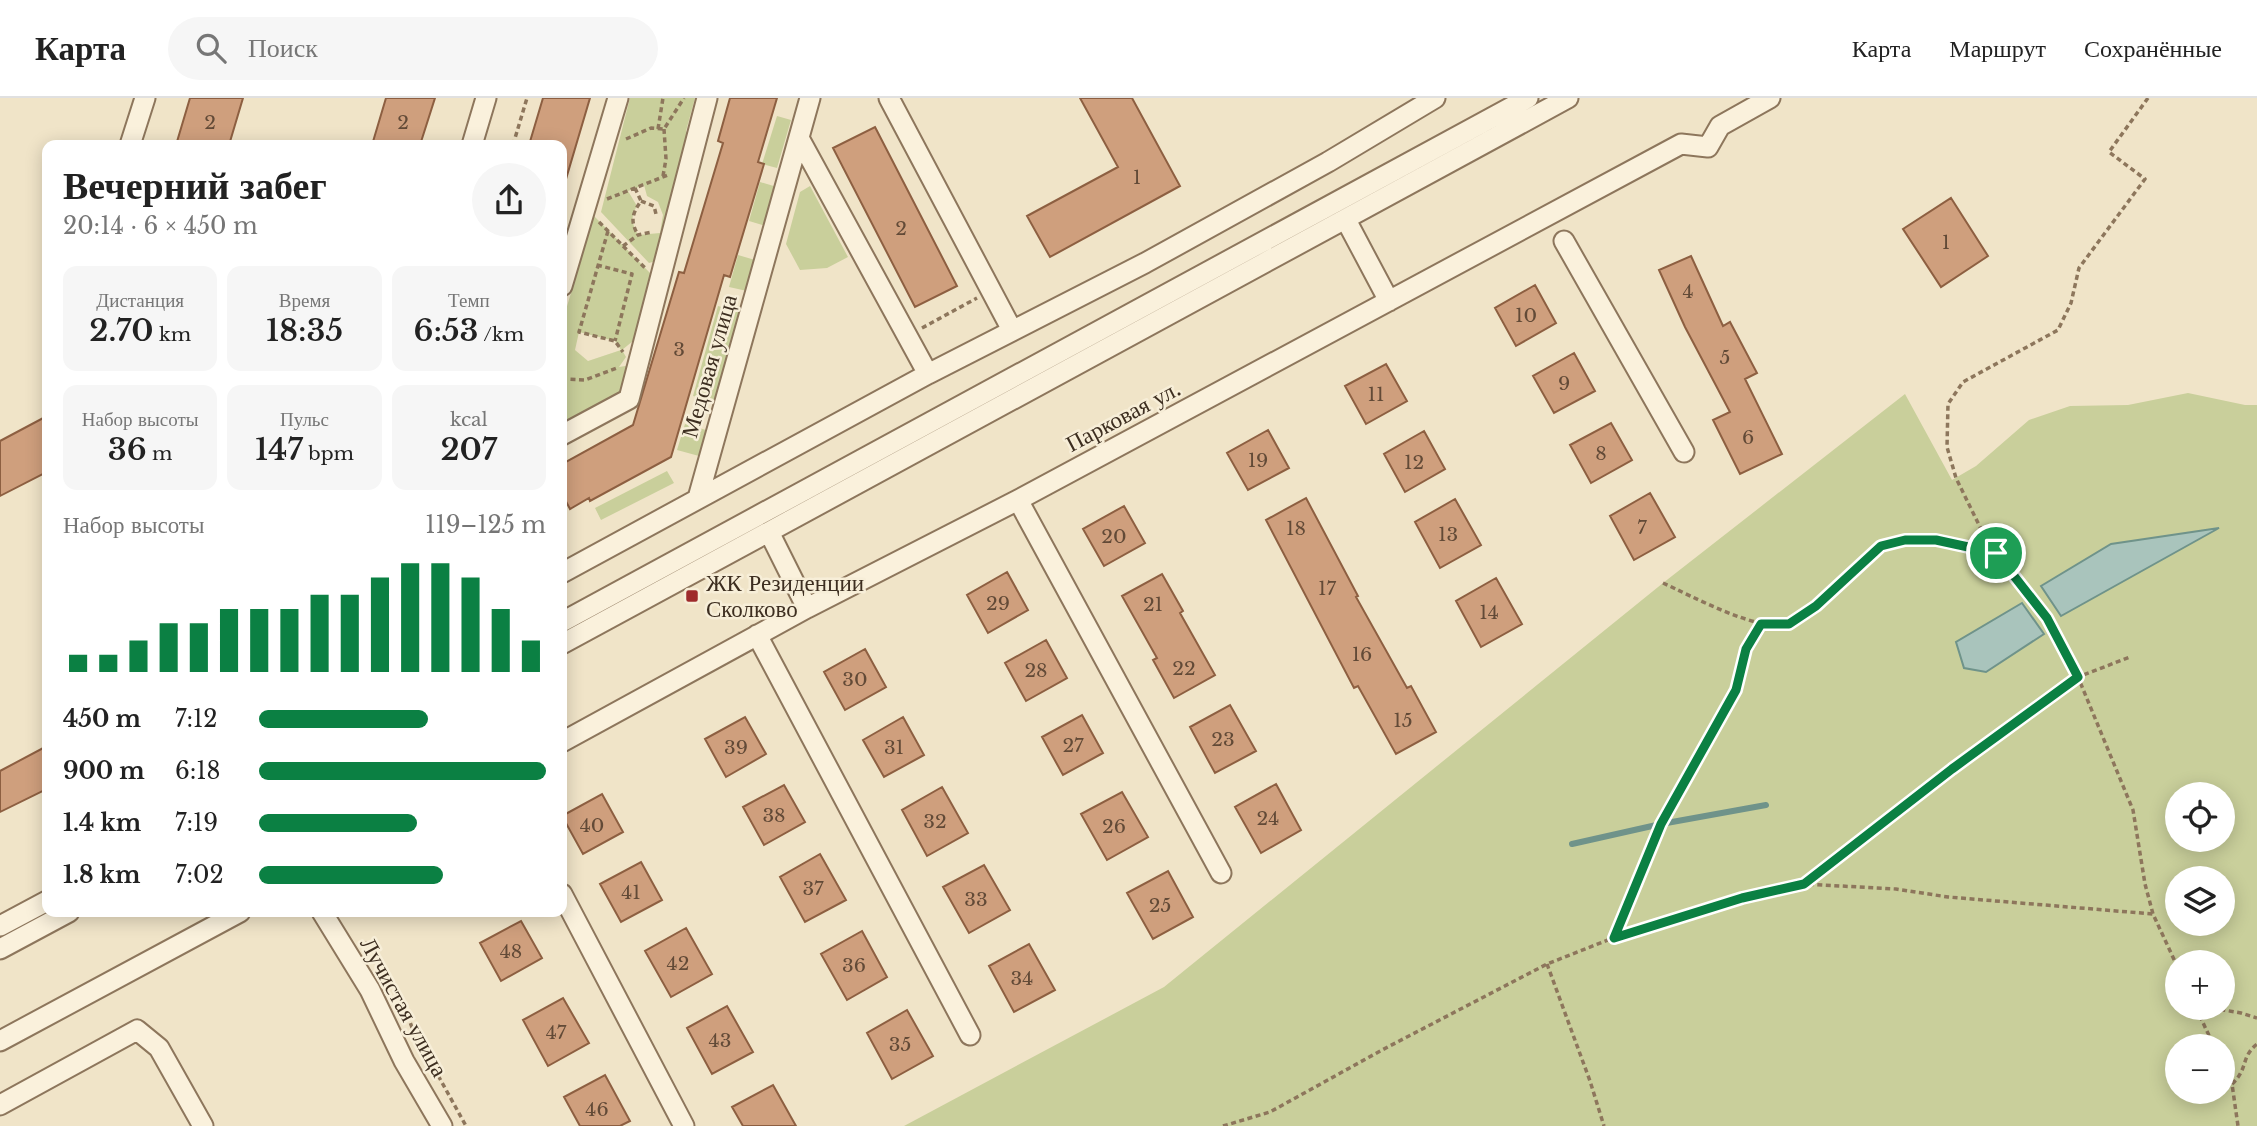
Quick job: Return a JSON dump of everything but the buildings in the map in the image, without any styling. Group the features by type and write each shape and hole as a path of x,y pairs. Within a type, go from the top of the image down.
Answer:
{"street":[{"path":"132,140 145,98"},
{"path":"473,140 486,98"},
{"path":"567,269 618,98"},
{"path":"567,432 629,399 634,354 659,282 661,231 689,167 707,98"},
{"name":"Медовая улица","path":"698,498 810,98"},
{"path":"889,98 1013,330"},
{"path":"567,570 928,374 1158,256 1328,162 1435,98"},
{"path":"567,619 1528,98"},
{"path":"567,641 1568,98"},
{"name":"Парковая ул.","path":"567,739 807,608 1018,500 1681,144 1709,147 1720,126 1770,98"},
{"path":"799,138 928,374"},
{"path":"1346,220 1390,301"},
{"path":"1564,241 1684,452"},
{"path":"1018,500 1221,873"},
{"path":"769,532 807,608"},
{"path":"757,635 970,1035"},
{"path":"0,926 42,904"},
{"path":"567,904 684,1126"},
{"path":"0,949 60,917"},
{"path":"0,1041 231,917"},
{"name":"Лучистая улица","path":"325,917 370,990 404,1061 442,1126"},
{"path":"0,1105 137,1030 159,1048 203,1126"}],"path":[{"path":"514,140 527,98"},
{"path":"658,129 663,98"},
{"path":"663,177 666,159 664,130 684,98"},
{"path":"2148,98 2109,152 2145,178 2079,268 2071,303 2058,330 1963,382 1948,404 1947,447 1956,478 1996,553 2047,618 2078,677 2133,810 2145,884 2153,914 2170,950"},
{"path":"604,143 616,144 651,128 664,130"},
{"path":"659,282 585,208 689,167"},
{"path":"635,188 641,201 654,206 657,217"},
{"path":"638,235 633,226 632,214 641,201"},
{"path":"567,379 585,380 618,368 634,354 615,341 579,332 608,231"},
{"path":"624,247 638,235 661,231"},
{"path":"597,265 632,274 615,341"},
{"path":"915,332 981,296"},
{"path":"1663,583 1726,612 1761,624 1789,624 1816,606 1881,546 1905,540 1936,540 1996,553"},
{"path":"1614,938 1661,824 1736,690 1746,649 1761,624"},
{"path":"1804,884 1963,761 2078,677 2130,657"},
{"path":"1223,1126 1270,1112 1382,1049 1547,964 1614,938 1742,898 1804,884 1896,889 1948,897 2153,914"},
{"path":"359,935 379,960 401,998 413,1030 466,1126"},
{"path":"1547,964 1604,1126"},
{"path":"2235,1012 2257,1018"},
{"path":"2235,1081 2243,1073 2247,1052 2257,1044"},
{"path":"2235,1104 2238,1126"}],"green space":[{"path":"630,98 695,98 686,131 695,143 656,261 649,263 601,212","holes":["644,185 647,196 658,202 663,215 660,233 638,235 633,220 637,206 628,191"]},
{"path":"777,116 791,120 777,168 762,164"},
{"path":"760,182 777,187 766,226 749,221"},
{"path":"810,186 848,257 827,268 800,270 786,244 800,192"},
{"path":"594,216 651,274 633,341 622,350 626,357 619,367 638,364 629,399 567,432 567,306","holes":["579,332 615,341 621,350 588,361 575,350"]},
{"path":"738,255 755,260 747,291 729,287"},
{"path":"718,306 739,312 715,401 693,396"},
{"path":"2188,393 2257,405 2257,1126 904,1126 1164,987 1663,583 1905,394 1952,480 1976,466 2029,420 2070,406 2128,405"},
{"path":"685,424 706,430 699,456 677,450"},
{"path":"667,471 674,483 601,520 595,508"}],"water":[{"path":"2219,528 2061,616 2041,586 2111,544"},
{"path":"2022,603 2044,634 1986,672 1964,668 1956,642"}],"waterway":[{"path":"1572,844 1766,805"}],"place":[{"name":"ЖК Резиденции Сколково","path":"692,596"}],"route":[{"path":"1905,540 1936,540 1996,553 2047,618 2078,677 1952,769 1804,884 1742,898 1614,938 1661,824 1736,690 1746,649 1761,624 1789,624 1841,585 1881,546 1905,540"}]}
